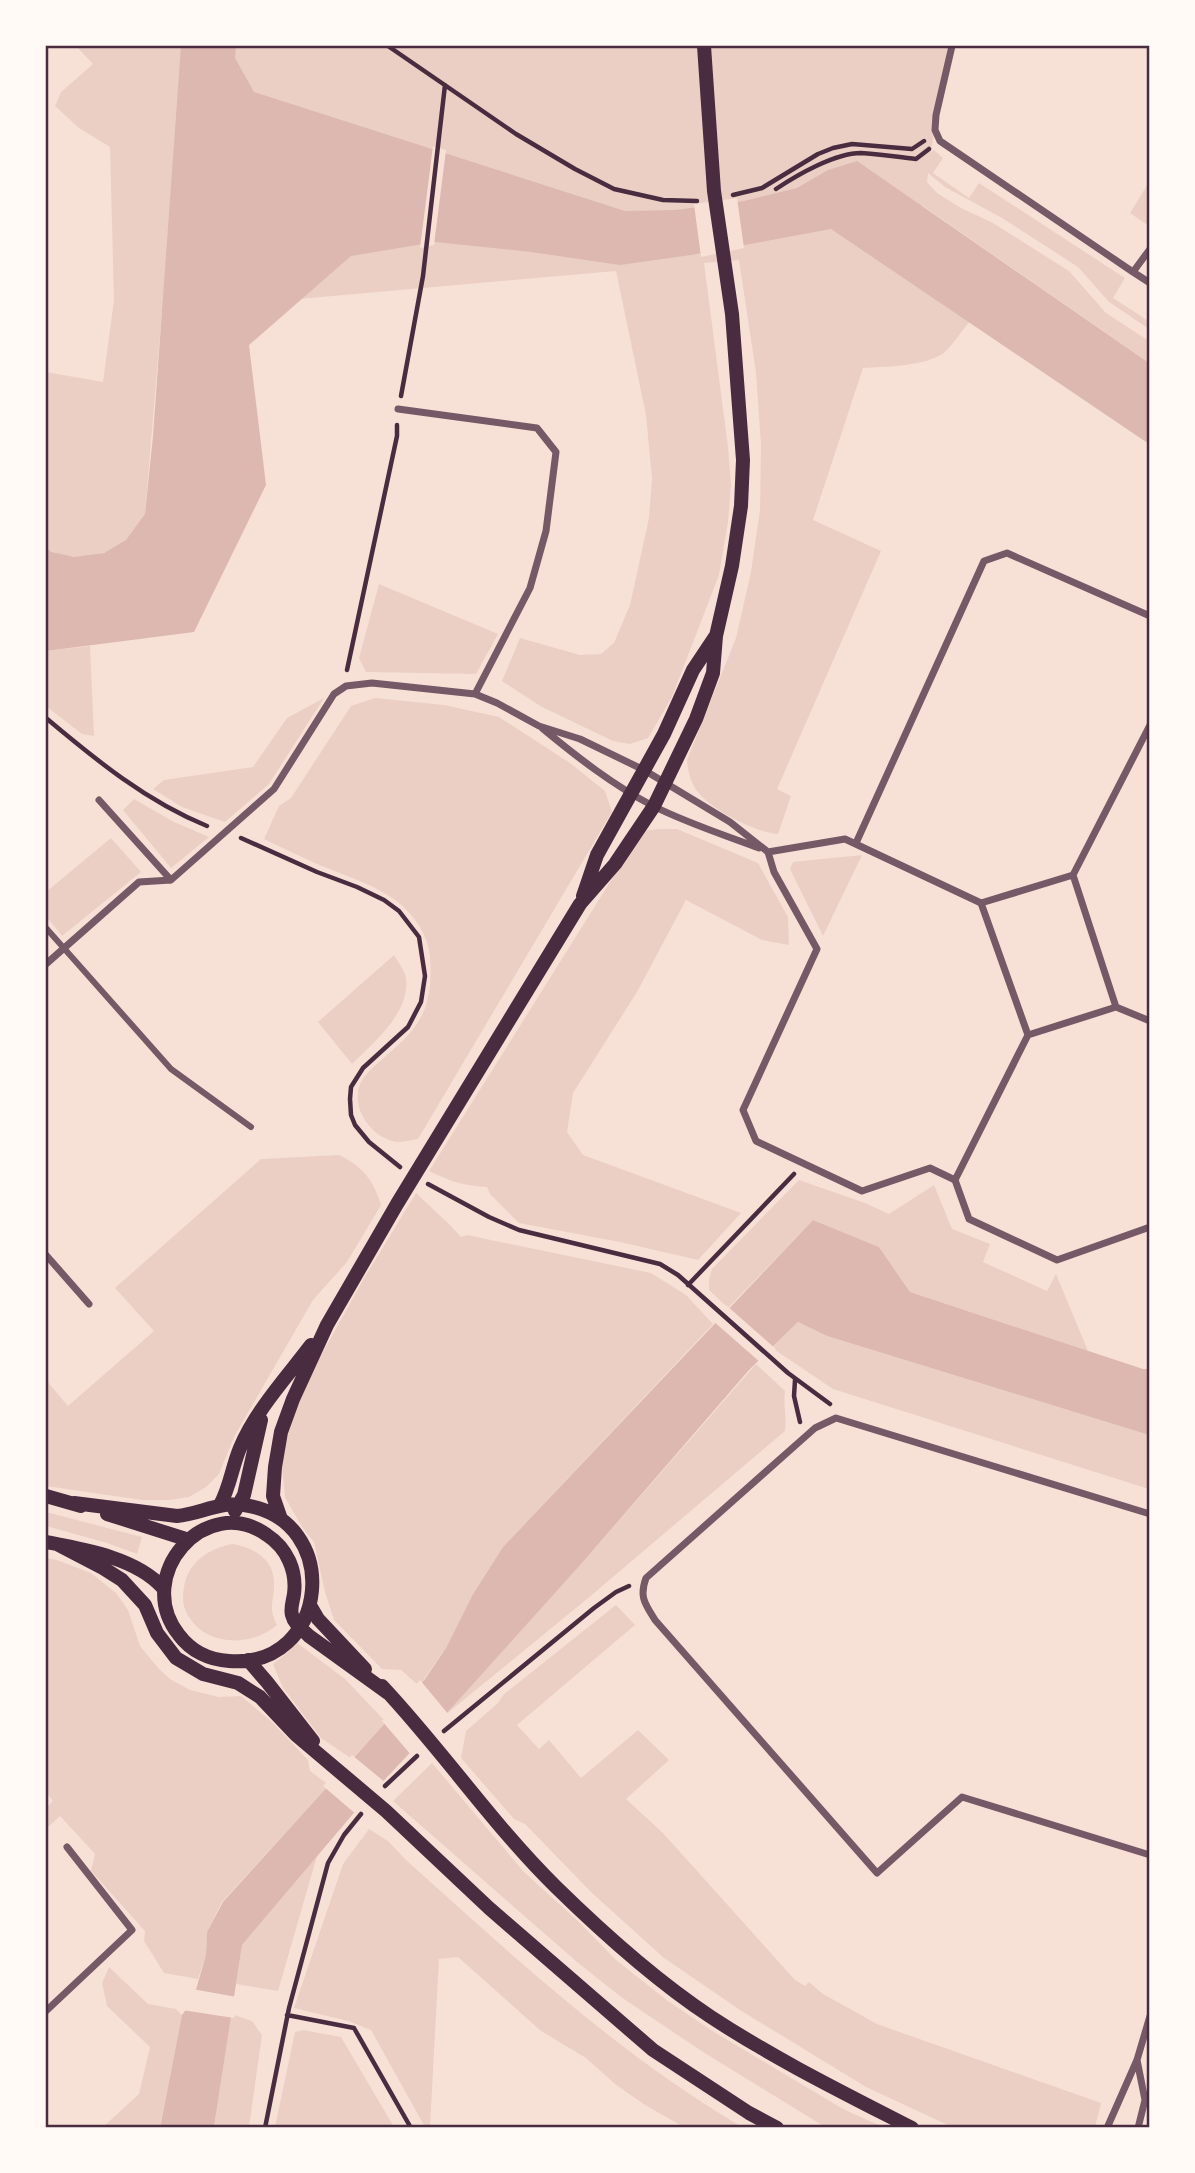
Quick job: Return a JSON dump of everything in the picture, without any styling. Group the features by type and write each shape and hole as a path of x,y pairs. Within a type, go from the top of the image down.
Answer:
{"main road":[{"path":"281,1519 273,1496 281,1432 327,1325 397,1204 580,904 615,864 654,806 696,719 713,673 716,636 732,566 741,506 743,460 732,314 725,268 704,46"},
{"path":"580,904 597,855 645,770 693,670 716,636"},
{"path":"220,1505 240,1448 265,1405 327,1325"},
{"path":"226,1524 241,1504 265,1405"},
{"path":"46,1496 189,1540"},
{"path":"74,1503 177,1516 193,1515 220,1505 241,1504 268,1511 281,1519 300,1539 307,1552 314,1579 311,1607 300,1628 272,1652 236,1662 210,1658 188,1645 172,1625 163,1588 171,1561 179,1550 189,1540 213,1526 240,1524 253,1527 276,1542 285,1552 294,1578 292,1615 300,1628 388,1693"},
{"path":"51,1543 110,1555 156,1580 163,1588"},
{"path":"51,1543 122,1580 145,1605 165,1646 182,1663 202,1674 238,1684 260,1698 296,1735 386,1811 489,1908 653,2050 749,2113 777,2127"},
{"path":"311,1607 318,1619 388,1693 442,1756 501,1829 556,1886 637,1962 710,2017 794,2066 912,2127"},
{"path":"248,1660 324,1756"}],"street":[{"path":"952,46 936,115 935,130 940,141 1150,283"},
{"path":"1133,272 1150,249"},
{"path":"398,409 537,428 556,452 546,531 530,588 475,694"},
{"path":"856,844 984,561 1007,553 1150,616"},
{"path":"46,964 139,882 171,880 274,789 334,694 346,685 372,683 475,694 538,726 571,752 654,806 768,852 845,839 981,902 1073,875"},
{"path":"1115,1007 1073,875 1150,725"},
{"path":"538,726 580,739 645,770 730,822 768,852 774,872 817,948 743,1110 757,1141 862,1191 930,1168 955,1180 969,1219 1056,1260 1150,1227"},
{"path":"99,800 171,880"},
{"path":"981,902 1028,1035"},
{"path":"46,928 171,1069 251,1127"},
{"path":"955,1180 1028,1035 1115,1007 1150,1021"},
{"path":"46,1255 89,1304"},
{"path":"1150,1514 835,1418 815,1428 646,1578 642,1591 646,1606 655,1620 877,1873 962,1797 1150,1855"},
{"path":"46,2011 131,1930 67,1847"},
{"path":"1107,2127 1137,2060 1150,2016"},
{"path":"1137,2060 1145,2100 1138,2127"}],"path":[{"path":"388,46 516,134 614,189 663,200 701,201"},
{"path":"340,690 350,663 397,436 398,409 423,276 445,85"},
{"path":"719,194 735,195 762,188 818,154 833,148 852,144 912,149 935,130"},
{"path":"776,189 825,161 860,153 916,159 940,141"},
{"path":"46,718 141,793 186,817 357,887 400,911 419,937 425,976 421,1003 408,1027 363,1068 351,1087 350,1099 355,1125 369,1142 408,1173"},
{"path":"688,1285 804,1163"},
{"path":"418,1179 519,1230 660,1264 678,1275 795,1379 835,1409"},
{"path":"795,1379 794,1396 800,1424 806,1436"},
{"path":"438,1737 616,1592 646,1578"},
{"path":"381,1790 418,1755"},
{"path":"265,2127 287,2015 328,1863 344,1835 365,1808"},
{"path":"287,2015 354,2028 411,2127"}],"shaded area":[{"path":"76,46 948,46 931,152 934,150 943,158 933,173 969,198 979,183 1125,278 1113,298 1150,322 1149,329 1109,302 1078,267 1002,218 945,187 928,173 927,182 937,193 993,223 1069,271 1106,313 1149,341 1149,363 923,206 863,250 970,321 945,352 937,357 906,365 863,368 813,520 881,551 777,789 791,796 778,834 769,833 734,819 703,798 693,783 687,760 736,638 751,572 760,510 761,445 756,373 739,260 704,263 731,485 719,575 672,697 648,738 630,744 613,741 542,707 502,681 520,638 580,655 601,654 614,643 630,605 649,518 652,479 646,415 616,271 162,311 145,514 128,538 117,547 97,555 65,556 46,548 46,372 103,382 114,300 110,147 79,128 55,106 61,92 93,64"},
{"path":"181,46 236,46 235,58 254,92 625,211 675,210 744,201 797,188 828,170 857,161 1149,363 1149,444 831,229 620,265 435,242 351,256 249,345 266,485 194,632 46,651 46,548 74,557 104,553 126,540 145,514"},
{"path":"1149,182 1150,226 1130,213"},
{"path":"379,584 498,634 476,674 366,672 359,658"},
{"path":"90,646 94,736 82,734 46,706 46,651"},
{"path":"324,698 269,784 225,822 182,807 153,789 164,780 253,767 287,718"},
{"path":"375,698 444,705 499,717 570,763 605,791 612,812 418,1139 399,1142 380,1135 366,1122 358,1105 359,1087 373,1067 413,1029 424,1010 430,980 427,942 419,925 408,912 381,891 264,839 279,806 291,798 351,706"},
{"path":"134,799 172,821 209,837 171,868 123,810"},
{"path":"677,829 758,863 788,917 789,945 762,940 686,900 637,992 573,1093 567,1132 583,1155 741,1213 698,1260 519,1223 490,1194 487,1187 457,1182 429,1171 642,831"},
{"path":"111,838 141,872 62,936 46,916 46,892"},
{"path":"862,855 823,936 790,869 793,862"},
{"path":"394,955 406,976 406,992 402,1004 379,1037 352,1064 318,1022"},
{"path":"339,1155 355,1164 366,1175 381,1205 347,1262 313,1300 234,1437 219,1474 206,1487 189,1497 170,1500 142,1500 46,1486 46,1380 68,1406 154,1331 115,1288 261,1159"},
{"path":"799,1180 889,1214 934,1185 952,1229 990,1244 983,1262 1047,1291 1056,1274 1088,1351 910,1292 879,1247 813,1220 728,1308 709,1290 712,1269"},
{"path":"416,1193 461,1237 467,1235 651,1273 686,1295 713,1324 503,1547 473,1594 446,1648 419,1686 401,1670 382,1669 334,1620 314,1542 285,1497 281,1458 296,1409 318,1361"},
{"path":"813,1220 879,1247 910,1292 1149,1369 1149,1435 827,1336 798,1322 749,1370 582,1563 358,1808 242,1945 214,2127 160,2128 182,2015 193,2000 206,1955 207,1932 223,1902 425,1679 446,1648 473,1594 503,1547"},
{"path":"798,1322 827,1336 1149,1435 1149,1489 833,1389 772,1348"},
{"path":"756,1364 785,1391 785,1431 444,1716 582,1563"},
{"path":"46,1512 142,1537 137,1554 46,1526"},
{"path":"233,1544 255,1551 270,1566 274,1582 272,1608 277,1625 253,1638 226,1640 213,1637 192,1621 183,1601 184,1587 195,1563 216,1549"},
{"path":"46,1558 91,1573 116,1593 128,1610 140,1646 170,1679 190,1690 219,1697 241,1696 272,1722 308,1760 310,1771 329,1785 222,1902 207,1932 206,1955 198,1979 164,1973 144,1941 145,1931 91,1871 95,1854 60,1816 46,1829 46,1808 53,1801 46,1792"},
{"path":"616,1605 635,1625 517,1725 539,1749 549,1740 581,1778 638,1730 669,1760 626,1799 663,1833 795,1980 805,1986 809,1982 823,1994 877,2024 1101,2103 1095,2127 952,2127 866,2087 740,2010 664,1958 592,1893 525,1824 514,1819 461,1758 466,1731 498,1703 503,1695"},
{"path":"296,1642 345,1679 386,1722 352,1759 321,1738 283,1688 273,1664"},
{"path":"432,1763 524,1872 616,1960 668,2001 711,2030 843,2109 883,2127 825,2127 703,2052 621,1997 577,1962 393,1801"},
{"path":"369,1829 388,1841 486,1932 567,2002 652,2068 742,2127 684,2127 645,2105 615,2084 586,2058 541,2031 458,1957 439,1959 430,2127 425,2127 371,2030 348,2021 294,2008 343,1864"},
{"path":"317,1856 278,1991 236,1984 242,1945"},
{"path":"109,1967 148,2004 176,2009 182,2015 160,2127 103,2127 139,2094 150,2047 107,2006 102,1983"},
{"path":"231,2014 252,2021 262,2035 249,2127 214,2128"},
{"path":"303,2030 341,2037 394,2127 275,2127 295,2032"}],"pier":[{"path":"433,146 446,150 434,245 420,248"},
{"path":"737,198 744,248 701,257 694,204"},
{"path":"726,1305 776,1349 761,1363 712,1320"},
{"path":"420,1680 449,1715 412,1756 382,1721"},
{"path":"352,1755 386,1783 357,1815 323,1786"},
{"path":"192,1989 237,1997 234,2018 182,2010 190,1999"}]}
